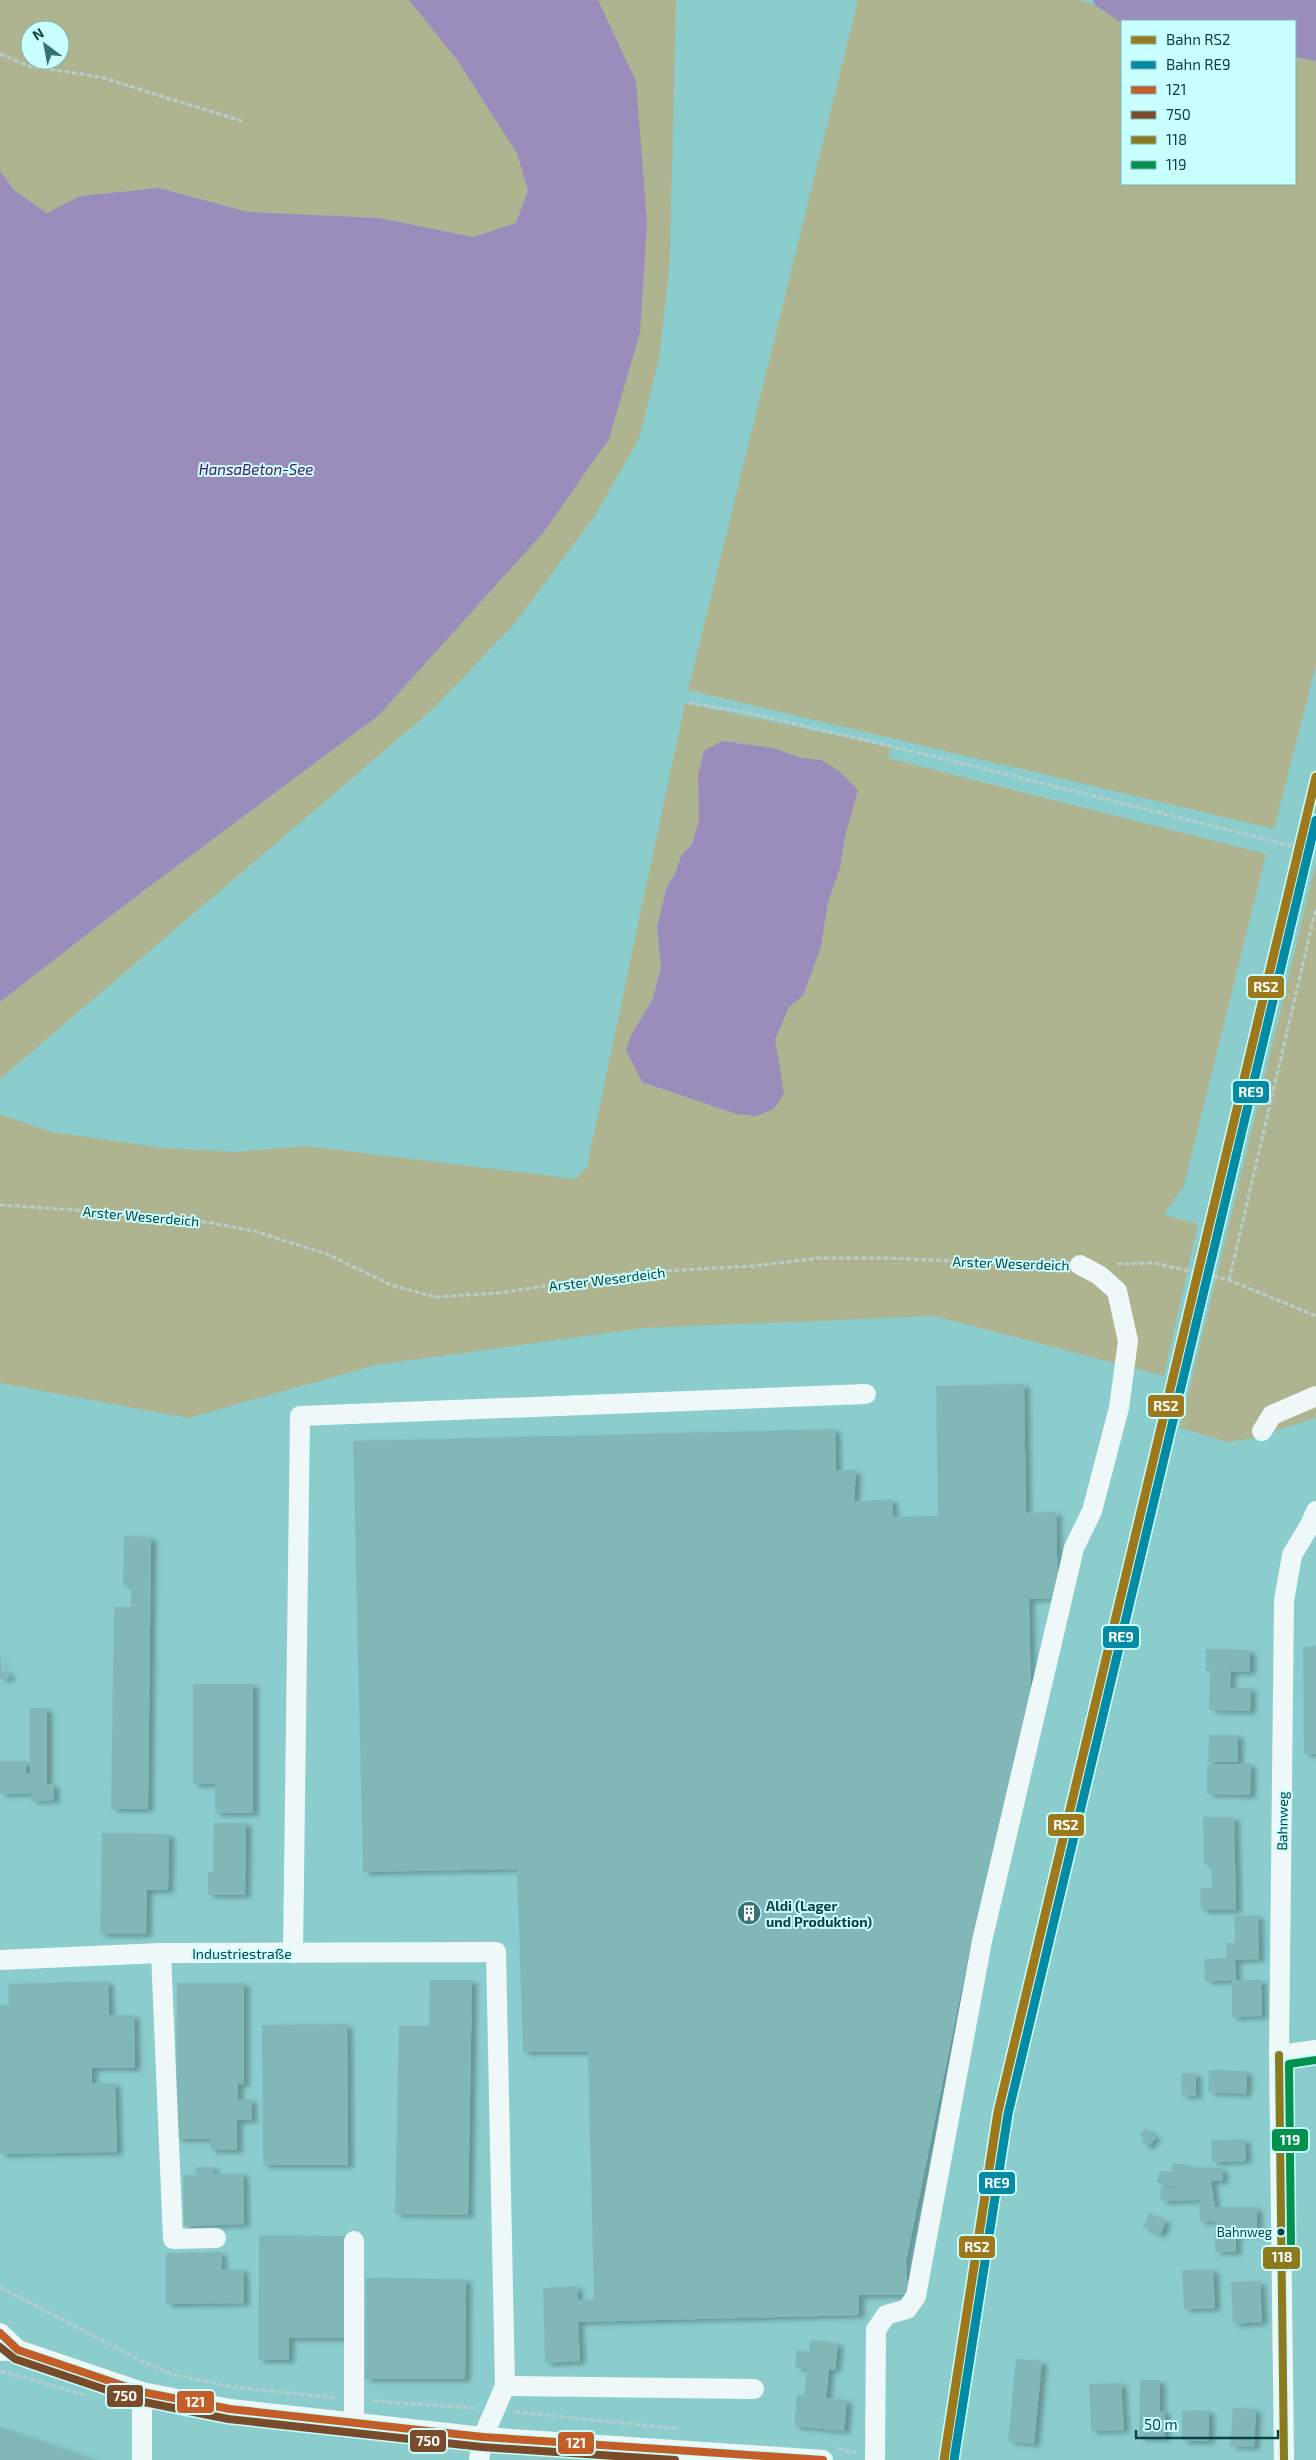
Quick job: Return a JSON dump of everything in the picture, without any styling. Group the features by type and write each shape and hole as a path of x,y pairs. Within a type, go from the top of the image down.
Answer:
{"street":[{"path":"870,2457 876,2330 886,2315 907,2309 916,2296 982,1941 1074,1548 1092,1511 1119,1408 1128,1341 1117,1291 1099,1275 1080,1266"},
{"path":"293,1953 300,1416 866,1394"},
{"path":"1262,1431 1272,1415 1316,1396"},
{"name":"Bahnweg","path":"1284,2460 1279,2055 1284,1601 1292,1555 1316,1511"},
{"name":"Industriestraße","path":"0,1960 161,1953 496,1952 505,2386"},
{"path":"161,1953 173,2239 216,2238"},
{"path":"1279,2055 1316,2050"},
{"path":"354,2240 354,2423"},
{"path":"0,2333 9,2350 142,2392 230,2409 482,2437 826,2454"},
{"path":"478,2460 482,2437 505,2386 754,2389"},
{"path":"142,2392 142,2460"}],"path":[{"path":"0,54 29,66 100,77 242,121"},
{"path":"689,703 745,712 961,762 1316,852"},
{"path":"1229,1280 1316,908"},
{"name":"Arster Weserdeich","path":"0,1205 179,1217 254,1231 327,1254 391,1285 434,1297 499,1294 628,1274 753,1266 819,1258 887,1258 1080,1266"},
{"path":"1115,1264 1154,1264 1229,1280 1316,1316"},
{"path":"0,2287 146,2363 171,2374 233,2387 495,2410 687,2430"},
{"path":"826,2454 870,2457"}],"green space":[{"path":"0,0 409,0 457,60 517,153 528,191 516,223 473,237 380,218 248,212 159,188 80,196 47,213 15,191 0,171"},
{"path":"598,0 676,0 670,260 659,359 639,439 594,517 515,623 433,709 0,1079 0,1002 130,901 378,716 543,533 609,439 640,333 635,81"},
{"path":"858,0 1079,0 1095,5 1121,22 1121,185 1296,185 1296,57 1316,61 1316,665 1274,829 688,690"},
{"path":"685,703 891,747 888,758 1266,854 1184,1185 1164,1215 1198,1224 1164,1376 935,1316 644,1328 376,1365 188,1418 0,1383 0,1114 51,1132 163,1148 237,1152 306,1146 576,1179 587,1166","holes":["723,741 773,748 802,758 821,760 845,837 840,868 828,902 821,947 803,996 789,1007 775,1040 778,1062 736,1114 642,1082 627,1050 632,1033 652,1001 661,967 657,927 666,889 675,874 681,856 692,844 699,820 698,776"]},
{"path":"1316,863 1316,1418 1253,1438 1228,1442 1180,1428"}],"water":[{"name":"HansaBeton-See","path":"409,0 598,0 636,81 647,223 640,333 609,439 543,533 378,716 130,901 0,1002 0,171 15,191 47,213 80,196 159,188 248,212 380,218 473,237 516,223 528,191 517,153 457,60"},
{"path":"1093,0 1316,0 1316,61 1296,57 1296,20 1121,20 1121,22 1095,5"},
{"path":"722,741 773,748 802,758 821,760 839,771 858,790 845,836 840,868 828,902 821,947 803,996 789,1007 775,1040 784,1093 774,1109 757,1116 736,1114 642,1082 626,1050 632,1033 652,1001 661,967 657,927 666,889 675,874 681,856 692,844 699,820 698,776 704,751"}],"building":[{"name":"Aldi (Lager und Produktion)","path":"1024,1384 1026,1513 1056,1512 1058,1598 1029,1599 1031,1703 969,1953 906,2262 908,2295 859,2295 859,2315 578,2322 580,2361 545,2363 543,2288 577,2286 578,2300 594,2299 588,2052 523,2052 517,1869 363,1872 353,1441 835,1429 836,1471 856,1470 854,1502 892,1499 893,1517 938,1516 936,1386"},
{"path":"124,1536 151,1537 148,1809 111,1809 114,1607 131,1607 131,1585 123,1585"},
{"path":"1316,1646 1316,1754 1304,1754 1303,1647"},
{"path":"1206,1649 1250,1650 1250,1672 1231,1671 1230,1688 1251,1688 1250,1711 1209,1710 1210,1671 1206,1671"},
{"path":"0,1650 2,1672 9,1672 9,1678 0,1679"},
{"path":"193,1684 253,1684 253,1813 215,1813 215,1784 193,1784"},
{"path":"30,1708 47,1708 47,1784 54,1784 54,1800 31,1801 31,1793 0,1794 0,1761 26,1761 26,1773 30,1773"},
{"path":"1209,1735 1238,1735 1238,1762 1208,1762"},
{"path":"1207,1764 1251,1764 1250,1795 1207,1794"},
{"path":"1203,1817 1234,1817 1236,1910 1201,1910 1200,1888 1212,1888 1211,1864 1204,1864"},
{"path":"214,1823 246,1823 245,1895 208,1895 208,1872 213,1872"},
{"path":"102,1833 169,1834 168,1890 147,1890 146,1934 100,1934"},
{"path":"1258,1915 1259,1959 1235,1960 1236,1980 1261,1980 1262,2016 1232,2017 1232,1980 1205,1981 1204,1959 1226,1958 1226,1943 1235,1943 1234,1916"},
{"path":"430,1980 472,1980 468,2215 395,2214 399,2026 429,2026"},
{"path":"108,1981 109,2015 134,2015 135,2068 92,2068 92,2083 115,2083 117,2152 0,2154 0,2005 9,2005 8,1984"},
{"path":"177,1983 244,1983 244,2084 238,2084 238,2099 251,2099 252,2120 237,2120 237,2150 210,2150 210,2139 176,2139"},
{"path":"347,2024 348,2165 263,2165 262,2025"},
{"path":"1209,2070 1247,2071 1246,2094 1208,2092"},
{"path":"1182,2073 1196,2073 1196,2096 1181,2095"},
{"path":"1145,2128 1156,2138 1147,2147 1141,2142 1144,2138 1140,2134"},
{"path":"1245,2139 1246,2161 1212,2162 1211,2140"},
{"path":"1172,2163 1188,2165 1188,2167 1222,2168 1223,2181 1211,2181 1215,2207 1257,2207 1257,2234 1236,2235 1236,2252 1215,2252 1215,2221 1200,2222 1199,2200 1161,2201 1160,2188 1175,2189 1175,2187 1157,2183 1159,2171 1171,2172"},
{"path":"195,2167 214,2167 214,2174 243,2173 244,2224 184,2226 183,2175 196,2175"},
{"path":"1149,2213 1166,2221 1160,2235 1143,2227"},
{"path":"259,2235 348,2236 347,2338 289,2338 289,2360 258,2360"},
{"path":"221,2252 222,2270 243,2269 244,2303 166,2304 166,2253"},
{"path":"1213,2269 1215,2308 1184,2309 1182,2270"},
{"path":"366,2278 466,2279 465,2379 365,2379"},
{"path":"1260,2281 1262,2322 1233,2324 1231,2282"},
{"path":"810,2340 838,2343 835,2370 829,2369 826,2398 847,2400 844,2431 794,2426 797,2394 804,2395 807,2369 795,2368 797,2350 809,2352"},
{"path":"1016,2359 1042,2361 1034,2444 1008,2441"},
{"path":"1140,2380 1160,2380 1160,2411 1165,2411 1165,2438 1139,2438"},
{"path":"1121,2383 1124,2430 1091,2431 1089,2384"},
{"path":"1233,2408 1256,2409 1254,2447 1230,2446"},
{"path":"1209,2410 1209,2441 1182,2441 1182,2411"},
{"path":"0,2427 96,2460 0,2460"}],"rail line":[{"name":"RS2","path":"944,2460 998,2112 1316,777"},
{"name":"RE9","path":"954,2460 1008,2114 1316,820"}],"transit line":[{"name":"118","path":"1279,2055 1284,2460"},
{"name":"119","path":"1291,2243 1289,2064 1316,2060"},
{"name":"121","path":"0,2333 18,2350 142,2392 230,2409 483,2437 823,2460"},
{"name":"750","path":"0,2347 15,2359 139,2401 228,2419 482,2447 675,2460"}],"place":[{"name":"Aldi (Lager und Produktion)","path":"749,1913"},
{"name":"Bahnweg","path":"1281,2232"}]}
